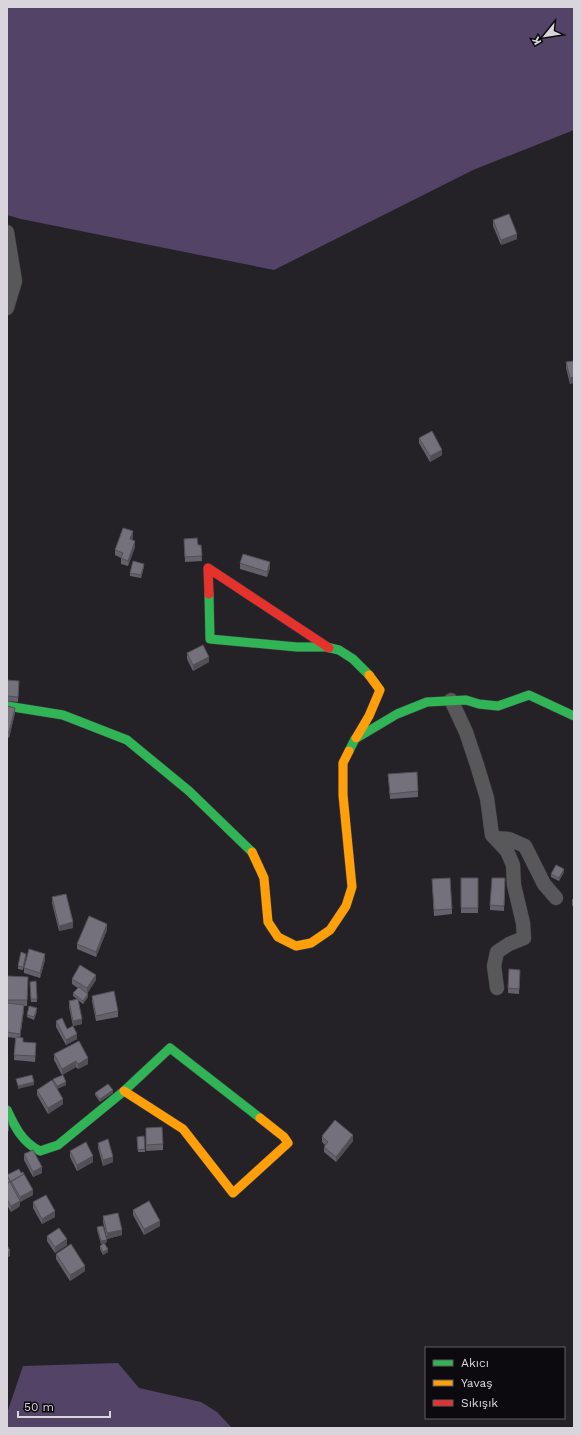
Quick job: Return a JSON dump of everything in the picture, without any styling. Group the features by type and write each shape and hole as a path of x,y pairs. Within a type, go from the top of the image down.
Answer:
{"street":[{"path":"7,232 15,282 7,308"},
{"path":"7,706 63,716 127,740 189,791 253,853 264,878 268,922 278,937 296,946 311,943 330,930 346,906 352,887 343,795 343,764 355,739 370,716 380,690 373,678 342,651 329,648 306,648 234,640 210,639 208,568 329,648"},
{"path":"355,739 397,714 427,702 451,700 498,706 529,695 574,716"},
{"path":"451,700 466,732 477,765 487,798 492,835 507,851 513,865 514,884 523,923 524,938 509,944 497,952 494,966 497,988"},
{"path":"495,838 509,839 524,846 544,884 556,898"},
{"path":"7,1110 18,1134 32,1148 40,1151 58,1145 124,1091 170,1048 178,1052 284,1137 288,1143 233,1193 183,1129 124,1091"}],"shaded area":[{"path":"7,7 574,7 574,130 473,170 274,270 21,219 7,215"},
{"path":"118,1363 139,1388 201,1402 217,1412 232,1428 7,1428 7,1413 23,1366"}],"building":[{"path":"509,214 517,234 501,240 493,220"},
{"path":"574,361 574,380 573,377 570,378 566,362"},
{"path":"432,431 442,450 430,456 419,438"},
{"path":"123,528 133,531 130,539 135,541 128,561 121,558 123,553 115,550"},
{"path":"197,538 198,545 201,545 202,556 185,557 184,539"},
{"path":"243,554 270,562 267,572 240,563"},
{"path":"133,561 144,564 141,575 130,573"},
{"path":"203,645 209,657 193,665 187,653"},
{"path":"7,680 19,681 18,697 7,696"},
{"path":"7,706 15,708 9,732 7,732"},
{"path":"417,772 418,791 390,794 388,774"},
{"path":"556,865 564,869 559,878 551,874"},
{"path":"450,878 452,909 434,910 432,879"},
{"path":"461,878 478,878 478,908 461,908"},
{"path":"492,878 505,878 504,906 490,905"},
{"path":"66,894 73,922 59,926 52,897"},
{"path":"89,916 107,924 96,952 77,944"},
{"path":"29,949 45,954 40,973 24,968"},
{"path":"21,952 26,954 23,967 18,966"},
{"path":"80,965 96,975 87,988 72,979"},
{"path":"509,969 520,970 519,989 508,988"},
{"path":"7,976 28,977 27,1000 7,1000"},
{"path":"36,981 37,999 31,999 30,982"},
{"path":"79,987 88,994 83,1001 73,993"},
{"path":"114,991 118,1011 96,1016 92,996"},
{"path":"78,999 82,1019 73,1021 69,1001"},
{"path":"7,1003 24,1005 20,1034 7,1032"},
{"path":"29,1006 37,1008 34,1017 27,1015"},
{"path":"62,1018 67,1029 73,1026 77,1034 66,1040 56,1021"},
{"path":"16,1037 23,1038 23,1042 36,1043 35,1056 14,1055"},
{"path":"79,1041 88,1058 78,1064 76,1061 62,1069 54,1054"},
{"path":"32,1075 34,1082 18,1086 16,1079"},
{"path":"63,1075 66,1082 57,1086 53,1079"},
{"path":"52,1080 63,1099 48,1108 37,1090"},
{"path":"108,1084 113,1090 100,1099 95,1093"},
{"path":"335,1120 353,1135 336,1157 324,1147 328,1142 322,1136"},
{"path":"162,1127 163,1144 146,1145 146,1128"},
{"path":"144,1136 145,1149 138,1150 137,1137"},
{"path":"108,1139 113,1157 103,1160 98,1143"},
{"path":"86,1142 93,1156 77,1165 70,1151"},
{"path":"33,1150 42,1167 33,1172 24,1154"},
{"path":"19,1169 21,1173 23,1172 24,1174 11,1182 7,1175"},
{"path":"24,1174 33,1190 20,1197 11,1181"},
{"path":"7,1176 10,1181 7,1183"},
{"path":"10,1182 20,1201 11,1206 7,1199 7,1184"},
{"path":"46,1195 55,1211 42,1219 33,1202"},
{"path":"149,1201 160,1221 144,1229 133,1210"},
{"path":"118,1213 122,1230 107,1233 103,1216"},
{"path":"103,1226 107,1240 101,1241 97,1227"},
{"path":"59,1228 67,1239 55,1247 47,1236"},
{"path":"104,1243 108,1249 103,1252 100,1246"},
{"path":"71,1244 85,1266 70,1275 56,1254"},
{"path":"7,1245 10,1251 7,1252"}],"traffic: fast":[{"path":"209,594 210,639 297,647 326,647 339,650 353,659 369,675"},
{"path":"349,751 355,739 397,714 427,702 466,700 479,704 498,706 529,695 574,716"},
{"path":"7,706 63,715 127,740 189,791 252,852"},
{"path":"7,1110 20,1134 28,1143 40,1151 58,1145 124,1091 170,1048 260,1118"}],"traffic: slow":[{"path":"356,738 369,716 380,690 369,675"},
{"path":"252,852 264,878 268,922 278,937 296,946 311,943 330,930 346,906 352,887 343,795 343,763 349,751"},
{"path":"124,1091 183,1129 233,1193 288,1143 284,1137 260,1118"}],"traffic: jam":[{"path":"209,594 208,568 329,648"}]}
